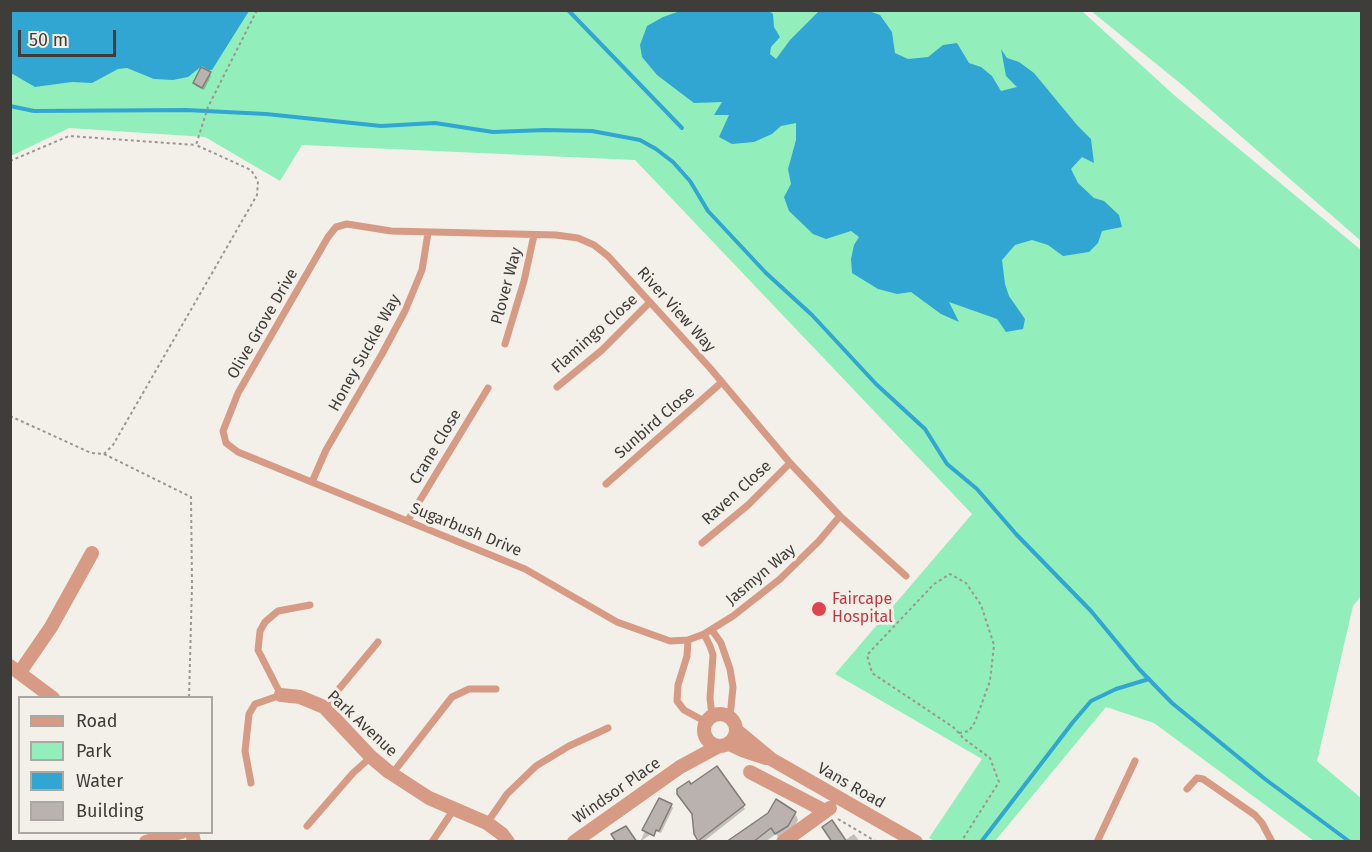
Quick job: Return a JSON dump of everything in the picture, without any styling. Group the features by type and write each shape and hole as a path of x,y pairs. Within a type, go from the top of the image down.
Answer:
{"street":[{"path":"49,696 15,669 51,627 92,553"},
{"name":"Park Avenue","path":"281,695 300,697 324,707 371,757 392,774 429,798 487,823 502,834 508,842"},
{"path":"724,715 733,724 735,738 723,745 710,744 706,738 707,723 724,715"},
{"name":"Windsor Place","path":"680,767 695,747 707,723"},
{"name":"Vans Road","path":"733,724 771,759 916,842"},
{"name":"Vans Road","path":"723,745 771,759"},
{"name":"Windsor Place","path":"574,842 680,767 723,745"},
{"path":"750,771 825,812"},
{"path":"783,842 841,800"},
{"path":"146,842 174,834"}],"lane":[{"name":"River View Way","path":"347,224 391,231 428,233 556,235 578,238 594,245 608,256 722,382 790,463 840,516 906,576"},
{"name":"Olive Grove Drive","path":"230,448 223,438 223,431 238,393 328,237 336,227 347,224"},
{"name":"Honey Suckle Way","path":"312,482 326,450 405,311 422,270 428,233"},
{"name":"Plover Way","path":"505,344 524,281 534,235"},
{"name":"Flamingo Close","path":"557,387 602,350 650,302"},
{"name":"Sunbird Close","path":"606,484 722,382"},
{"name":"Crane Close","path":"408,520 488,388"},
{"name":"Sugarbush Drive","path":"230,448 525,569 617,622 670,641 688,640"},
{"name":"Raven Close","path":"702,543 748,505 790,463"},
{"name":"Jasmyn Way","path":"688,640 712,630 780,579 819,541 840,516"},
{"path":"250,783 245,751 249,714 255,704 281,695 258,650 260,631 265,622 278,611 310,605"},
{"path":"712,630 721,643 730,669 733,687 733,724"},
{"path":"688,640 687,657 678,685 677,701 684,710 707,723 713,655 704,634"},
{"path":"324,707 378,642"},
{"path":"392,774 452,697 469,689 496,689"},
{"path":"487,823 507,794 536,766 569,746 608,728"},
{"path":"307,825 353,773 371,757"},
{"path":"1097,842 1135,761"},
{"path":"1187,789 1197,778 1203,779 1255,815 1272,842"},
{"path":"432,842 454,809"}],"path":[{"path":"196,145 203,118 257,10"},
{"path":"10,161 69,136 196,145 251,170 258,182 257,195 113,444 104,454"},
{"path":"10,416 91,453 104,454 191,498 192,585 189,696"},
{"path":"959,733 969,731 975,722 990,681 994,645 981,605 966,583 950,574 934,584 867,655 872,673 953,727 959,733 990,758 999,782 961,842"},
{"path":"825,812 877,842"}],"green space":[{"path":"11,11 1082,11 1174,95 1361,250 1361,596 1353,606 1317,761 1361,798 1361,841 1314,841 1154,723 1106,707 995,841 935,841 929,838 982,759 835,674 972,514 635,160 302,145 280,181 205,137 69,128 11,156"},
{"path":"1091,11 1361,11 1361,241 1181,84"}],"water":[{"path":"11,10 249,11 212,70 202,66 188,77 173,80 154,79 127,68 118,69 92,83 72,82 35,87 11,73"},
{"path":"683,10 769,11 773,14 774,27 780,37 771,47 770,54 776,59 790,40 819,11 869,11 880,15 892,32 895,53 908,59 928,57 943,45 957,43 969,63 981,67 992,76 1001,91 1017,87 1006,76 1001,49 1007,58 1019,62 1034,73 1091,139 1094,163 1082,157 1071,169 1078,183 1094,198 1104,201 1119,215 1122,227 1102,231 1098,243 1089,252 1063,256 1048,245 1032,240 1015,245 1002,260 1009,296 1025,319 1023,329 1006,332 997,319 949,302 959,322 941,314 911,292 897,294 878,289 852,273 851,259 854,245 859,237 851,231 826,239 813,234 789,211 784,197 791,184 788,169 796,140 796,123 781,126 772,134 754,142 732,144 719,137 729,115 714,115 722,102 694,103 657,75 642,57 640,45 647,26"}],"building":[{"path":"201,67 211,72 202,88 193,83"},
{"path":"717,766 745,805 698,841 694,834 692,814 677,794 677,789 689,781 691,784"},
{"path":"659,798 672,804 659,831 656,830 654,836 642,830"},
{"path":"776,799 796,812 788,826 775,834 771,828 753,842 726,842 768,813"},
{"path":"832,820 847,842 832,842 822,827"},
{"path":"626,826 637,842 616,842 611,834"}],"waterway":[{"path":"568,10 682,128"},
{"path":"10,106 34,111 186,110 266,114 381,126 435,123 493,132 592,131 640,140 673,162 690,181 708,211 766,273 812,315 876,384 925,429 947,464 977,489 1016,534 1091,611 1139,669 1172,703 1265,779 1350,842"},
{"path":"981,842 1091,701 1116,689 1149,679"}],"place":[{"name":"Faircape Hospital","path":"819,609"}]}
